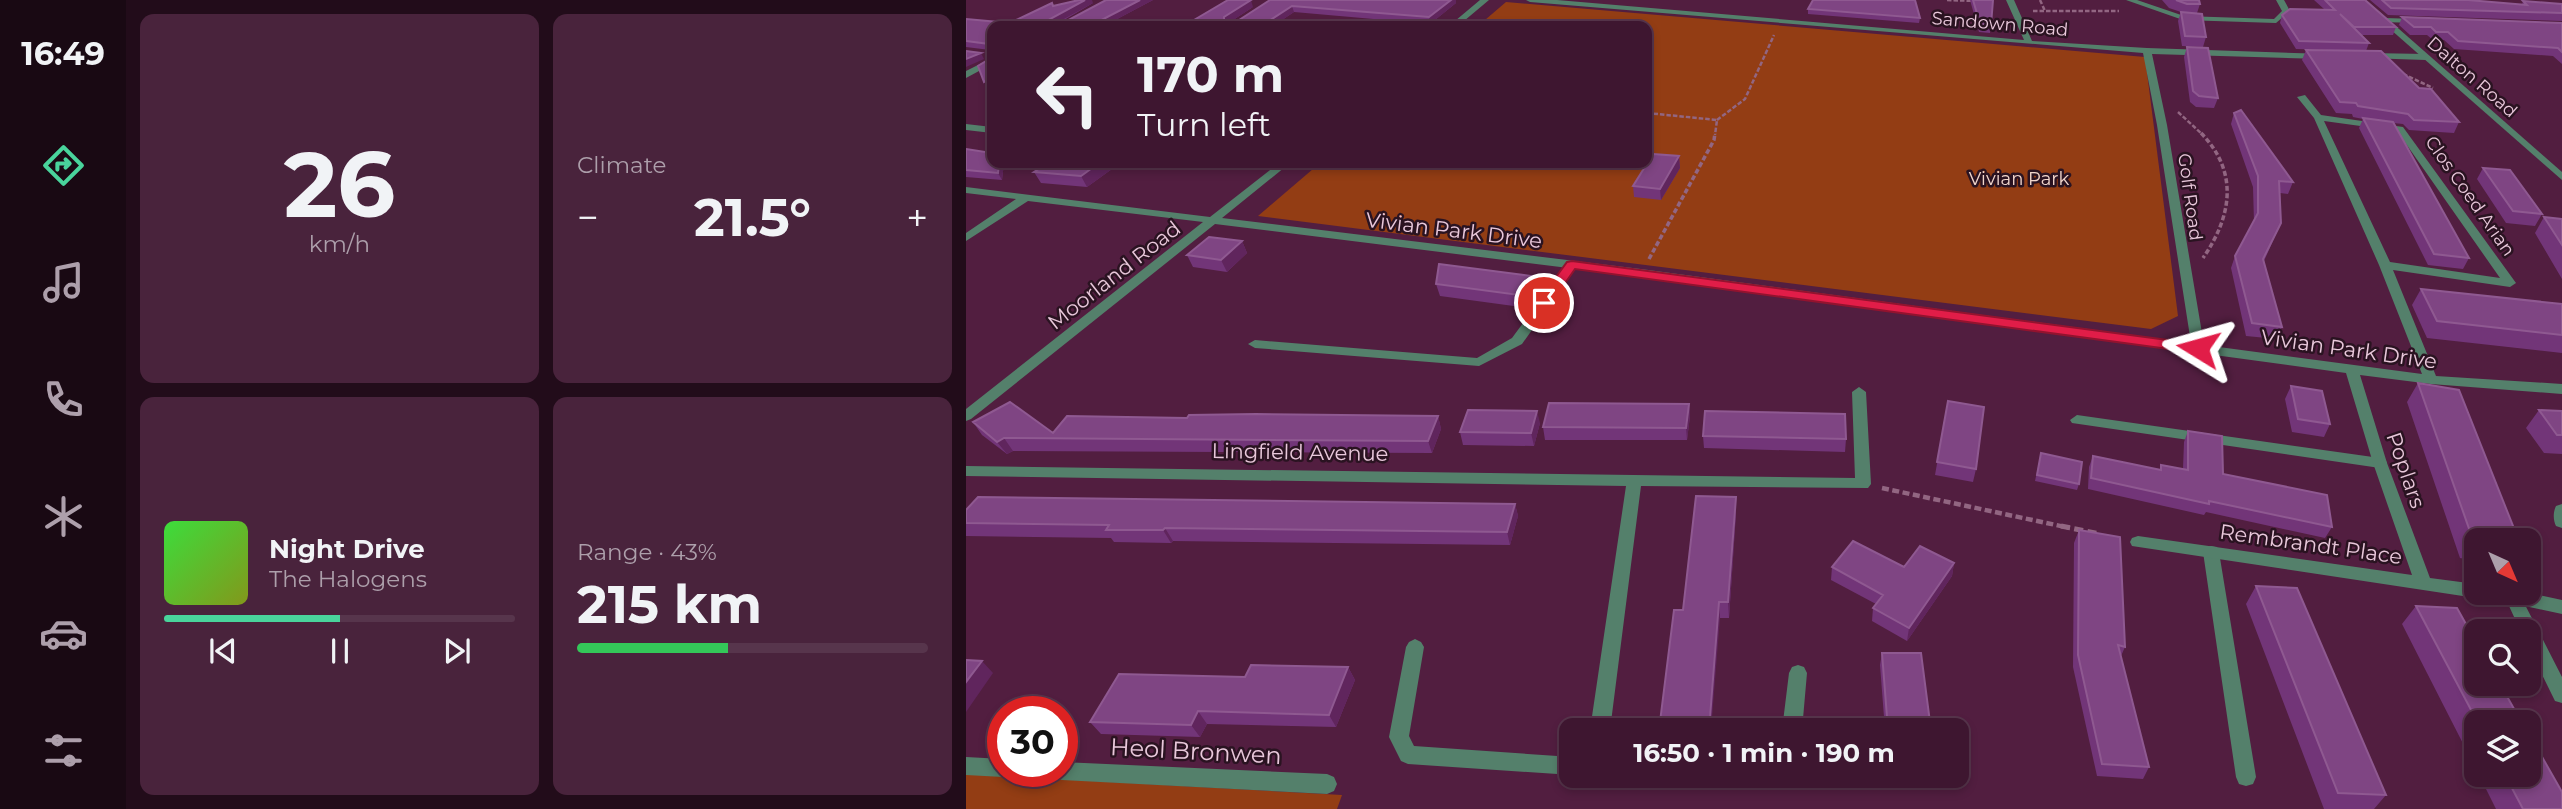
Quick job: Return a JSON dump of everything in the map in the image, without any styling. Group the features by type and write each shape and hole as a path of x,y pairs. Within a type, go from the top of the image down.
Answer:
{"street":[{"path":"1459,21 1485,0"},
{"name":"Sandown Road","path":"1530,0 2029,43 2147,51 2335,56"},
{"path":"2130,0 2183,18 2276,21 2286,10 2280,0"},
{"name":"Dalton Road","path":"2361,0 2562,177"},
{"path":"2011,1 2029,43"},
{"path":"2384,20 2425,22"},
{"name":"Golf Road","path":"2147,51 2159,101 2182,263 2198,348"},
{"path":"979,53 987,54"},
{"path":"2355,56 2426,57"},
{"path":"966,75 987,64"},
{"path":"2302,97 2318,117 2385,265 2431,380"},
{"name":"Clos Coed Arian","path":"2318,117 2400,129 2510,283 2385,265"},
{"path":"966,127 987,129"},
{"name":"Moorland Road","path":"966,416 1279,168"},
{"name":"Vivian Park Drive","path":"966,190 1572,265 2431,380 2562,389"},
{"path":"966,238 1027,197"},
{"path":"1255,344 1479,362 1517,341 1572,265"},
{"name":"Poplars","path":"2351,368 2380,463 2424,584"},
{"path":"1859,392 1863,484"},
{"path":"2077,420 2380,463"},
{"name":"Lingfield Avenue","path":"966,471 1863,484"},
{"path":"1602,718 1634,480"},
{"path":"2562,510 2562,522"},
{"name":"Rembrandt Place","path":"2138,542 2464,589"},
{"path":"2211,552 2246,777"},
{"path":"2541,602 2562,607"},
{"path":"2511,606 2562,695"},
{"path":"1415,647 1399,737 1408,755 1559,765"},
{"path":"1793,718 1798,673"},
{"path":"966,766 987,767"},
{"name":"Heol Bronwen","path":"1078,772 1327,784"}],"path":[{"path":"1947,0 2011,1"},
{"path":"2040,0 2045,11"},
{"path":"2015,10 2126,11 2151,7"},
{"path":"1652,114 1717,120 1745,99 1780,21"},
{"path":"2365,56 2454,97 2477,102"},
{"path":"2159,101 2171,106 2205,135 2226,172 2225,212 2212,247 2202,260 2182,263"},
{"path":"1641,274 1714,140 1717,120"},
{"path":"1863,484 2138,542"}],"green space":[{"name":"Vivian Park","path":"1506,2 2145,57 2178,316 2151,329 1258,216 1314,168 1652,168 1652,21 1484,21"},
{"path":"966,774 987,775 987,787 1078,787 1078,780 1342,795 1337,809 966,809"}],"building":[{"path":"1085,0 1050,19 1052,21 1014,21 1052,3 1053,6"},
{"path":"1106,0 1140,0 1100,21 1067,21"},
{"path":"1228,0 1251,0 1224,17 1224,21 1192,21"},
{"path":"1270,0 1451,0 1429,17 1292,6 1269,21 1238,21"},
{"path":"1813,0 1915,0 1920,18 1808,9"},
{"path":"1973,0 1993,0 1991,25 1980,24"},
{"path":"2176,0 2199,0 2200,4 2187,4"},
{"path":"2325,0 2365,0 2396,27 2354,27 2340,14 2369,43 2299,41 2282,15 2290,9 2335,10"},
{"path":"2382,0 2468,0 2527,5 2523,1 2562,4 2562,13 2391,8"},
{"path":"2181,12 2202,14 2206,37 2185,36"},
{"path":"2402,17 2562,23 2562,52 2558,48 2458,41 2448,32 2436,32 2431,27 2414,27"},
{"path":"966,19 988,21 987,44 966,41"},
{"path":"2187,47 2208,48 2218,98 2199,96 2193,91"},
{"path":"2306,50 2381,51 2419,88 2431,89 2459,122 2414,120 2408,114 2340,102"},
{"path":"966,51 981,53 966,59"},
{"path":"987,60 987,80 984,82 978,66"},
{"path":"2241,110 2293,182 2279,181 2281,223 2263,259 2282,327 2252,323 2235,256 2258,213 2258,176 2234,113"},
{"path":"2363,118 2393,122 2469,258 2434,254"},
{"path":"966,149 987,152 987,168 998,168 998,173 966,170"},
{"path":"1652,156 1679,156 1660,189 1633,186 1644,168 1652,168"},
{"path":"1040,168 1092,168 1081,176 1034,172"},
{"path":"2483,168 2510,170 2542,214 2513,211"},
{"path":"2544,217 2562,219 2562,245"},
{"path":"1209,237 1242,241 1221,260 1187,255"},
{"path":"1439,264 1531,276 1519,295 1436,284"},
{"path":"2421,289 2562,304 2562,335 2437,321"},
{"path":"2418,383 2459,390 2514,528 2469,528"},
{"path":"2291,386 2322,391 2330,424 2298,419"},
{"path":"1948,401 1984,407 1976,469 1937,462"},
{"path":"1010,402 1053,433 1067,416 1438,416 1428,441 1004,438 997,442 973,422"},
{"path":"1549,403 1689,404 1686,428 1543,427"},
{"path":"1468,410 1537,411 1531,433 1460,432"},
{"path":"2539,410 2562,411 2562,435 2557,435"},
{"path":"1705,411 1845,414 1846,439 1703,436"},
{"path":"2188,431 2222,436 2223,474 2327,495 2332,527 2091,478 2093,456 2161,470 2161,465 2188,470"},
{"path":"2041,453 2082,462 2079,484 2037,475"},
{"path":"1696,496 1736,497 1728,602 1719,602 1710,718 1660,718 1674,610 1683,610"},
{"path":"978,497 1515,504 1507,532 1165,528 1106,530 1109,525 966,523 966,510"},
{"path":"2079,530 2120,537 2125,647 2118,645 2149,767 2102,764 2078,655"},
{"path":"1853,541 1904,567 1920,546 1954,563 1909,628 1873,608 1883,595 1832,567"},
{"path":"2256,586 2297,588 2386,795 2338,793"},
{"path":"2416,606 2457,608 2464,621 2464,696 2507,696 2515,710 2471,710"},
{"path":"1882,653 1921,653 1929,718 1887,718"},
{"path":"966,660 982,661 966,682"},
{"path":"1251,665 1348,667 1329,715 1198,711 1191,725 1090,722 1119,674 1245,677"},
{"path":"2541,755 2562,792 2562,809 2523,809 2511,787 2541,787"}],"route":[{"path":"1544,303 1572,265 2198,348"}]}
